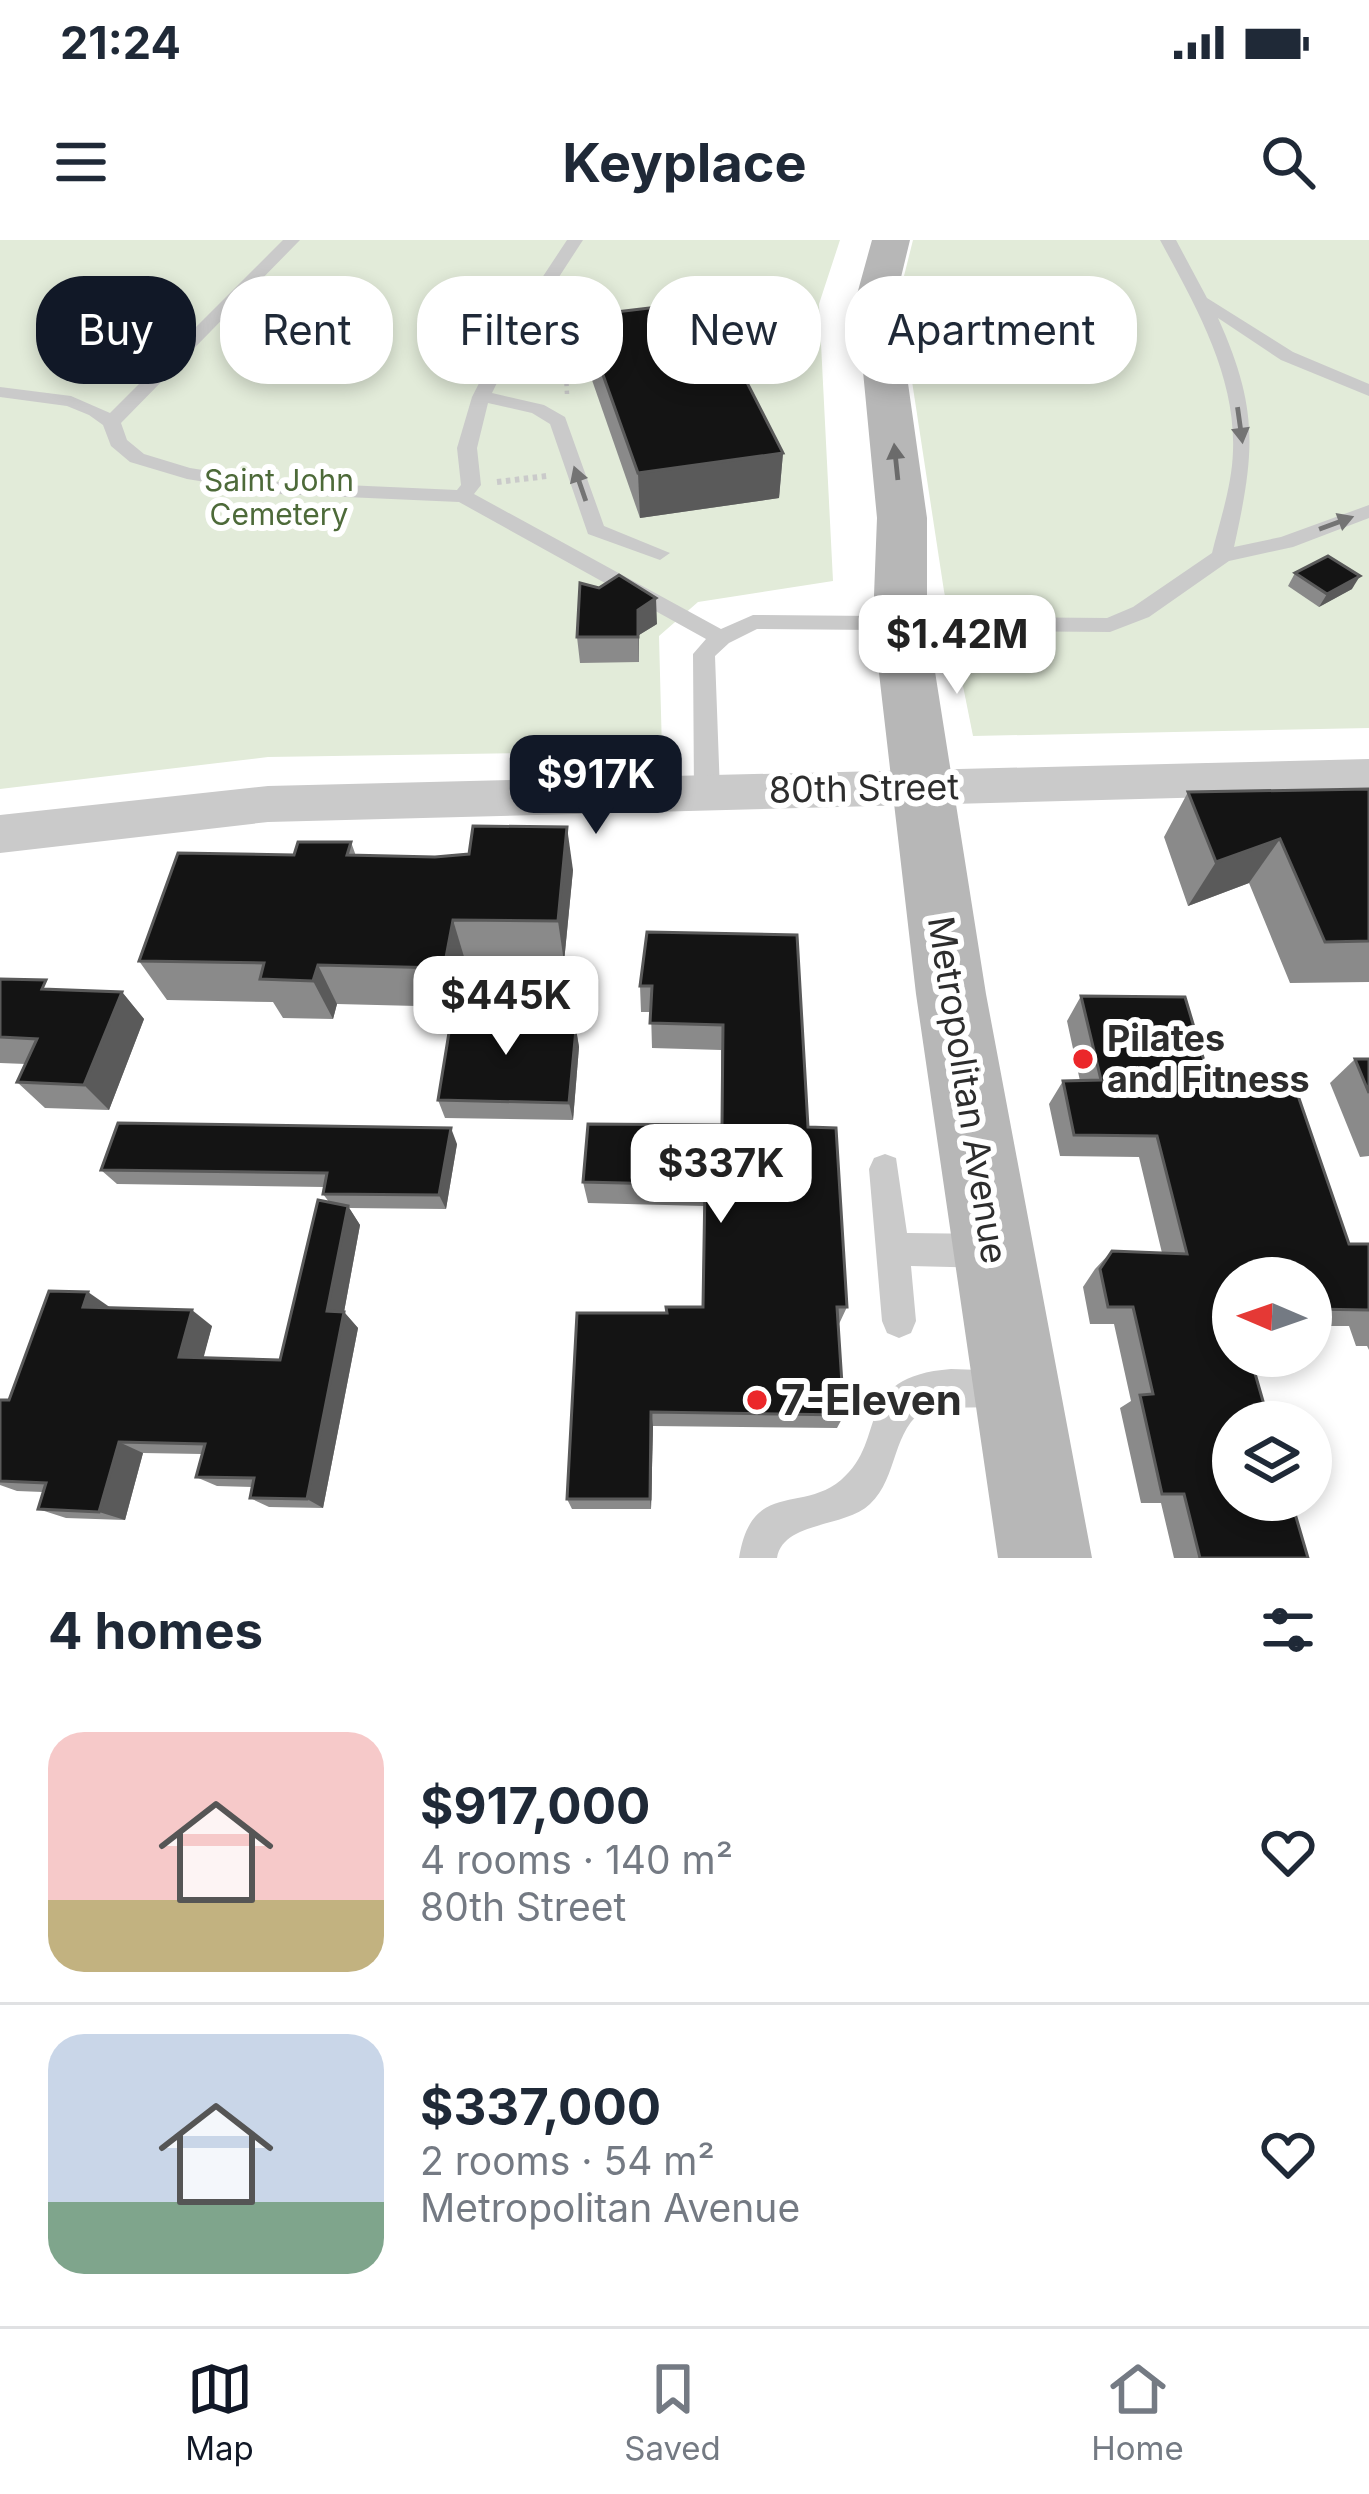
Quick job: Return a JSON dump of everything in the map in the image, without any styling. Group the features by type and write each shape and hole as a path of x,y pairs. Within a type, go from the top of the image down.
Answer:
{"main road":[{"name":"Metropolitan Avenue","path":"861,240 844,311 855,422 865,510 900,621"},
{"name":"Metropolitan Avenue","path":"891,240 876,298 902,518 900,621 922,787 1045,1558"}],"street":[{"name":"80th Street","path":"0,834 268,804 1369,776"}],"lane":[{"path":"111,422 292,240"},
{"path":"467,491 467,446 483,397 531,306 575,240"},
{"path":"1168,240 1231,370 1243,442 1222,556"},
{"path":"1200,299 1287,356 1369,391"},
{"path":"0,392 71,401 111,422 118,442 137,458 187,473 278,488 467,491 721,638"},
{"path":"483,397 538,410 558,421 596,530 660,554"},
{"path":"706,792 704,654 721,638 753,622 1110,626 1141,612 1222,556 1286,542 1369,512"},
{"path":"885,1169 899,1321"},
{"path":"893,1250 994,1251"},
{"path":"758,1558 758,1542 768,1528 786,1517 854,1496 868,1477 893,1412 917,1393 947,1388 1017,1389"}],"path":[{"path":"467,491 576,472"}],"green space":[{"name":"Saint John Cemetery","path":"0,240 840,240 821,298 821,276 647,276 647,384 821,384 821,344 833,581 698,602 659,636 662,751 268,757 0,789"},
{"path":"913,240 1369,240 1369,728 973,736 944,591 912,384 1137,384 1137,276 904,276"}],"building":[{"path":"647,308 647,384 748,384 783,453 638,473 606,384 623,384 623,311"},
{"path":"1328,556 1360,576 1327,594 1295,573"},
{"path":"619,575 656,598 638,610 638,637 577,637 580,583 599,588"},
{"path":"1369,789 1369,941 1325,942 1280,839 1216,862 1188,792"},
{"path":"473,826 567,827 558,921 453,920 444,968 318,965 313,981 260,979 264,963 139,961 178,853 294,855 298,842 351,842 347,855 469,854"},
{"path":"647,932 797,935 808,1127 836,1128 847,1307 837,1307 844,1415 651,1412 650,1499 567,1499 577,1313 667,1313 666,1307 703,1307 705,1185 583,1182 588,1124 722,1125 723,1025 650,1023 652,986 640,986"},
{"path":"0,979 46,980 42,989 122,992 84,1085 17,1082 37,1039 0,1037"},
{"path":"1081,996 1185,997 1210,1081 1292,1078 1349,1244 1369,1244 1369,1310 1332,1309 1332,1257 1212,1257 1212,1377 1256,1377 1263,1401 1212,1401 1212,1521 1297,1521 1308,1558 1200,1558 1184,1494 1162,1494 1140,1395 1153,1394 1133,1307 1108,1307 1100,1269 1112,1251 1187,1254 1157,1136 1074,1135 1063,1081 1101,1080"},
{"path":"453,1008 533,1009 531,1028 576,1029 569,1103 438,1100"},
{"path":"1355,1059 1369,1059 1369,1093"},
{"path":"118,1123 451,1128 439,1195 323,1194 327,1173 101,1170"},
{"path":"318,1200 348,1206 327,1311 344,1312 307,1499 250,1498 254,1478 196,1477 205,1444 119,1442 99,1512 38,1509 46,1483 0,1481 0,1400 9,1400 49,1291 88,1292 83,1307 192,1310 179,1357 280,1360"}],"place":[{"name":"Pilates and Fitness","path":"1083,1059"},
{"name":"7-Eleven","path":"757,1400"}]}
